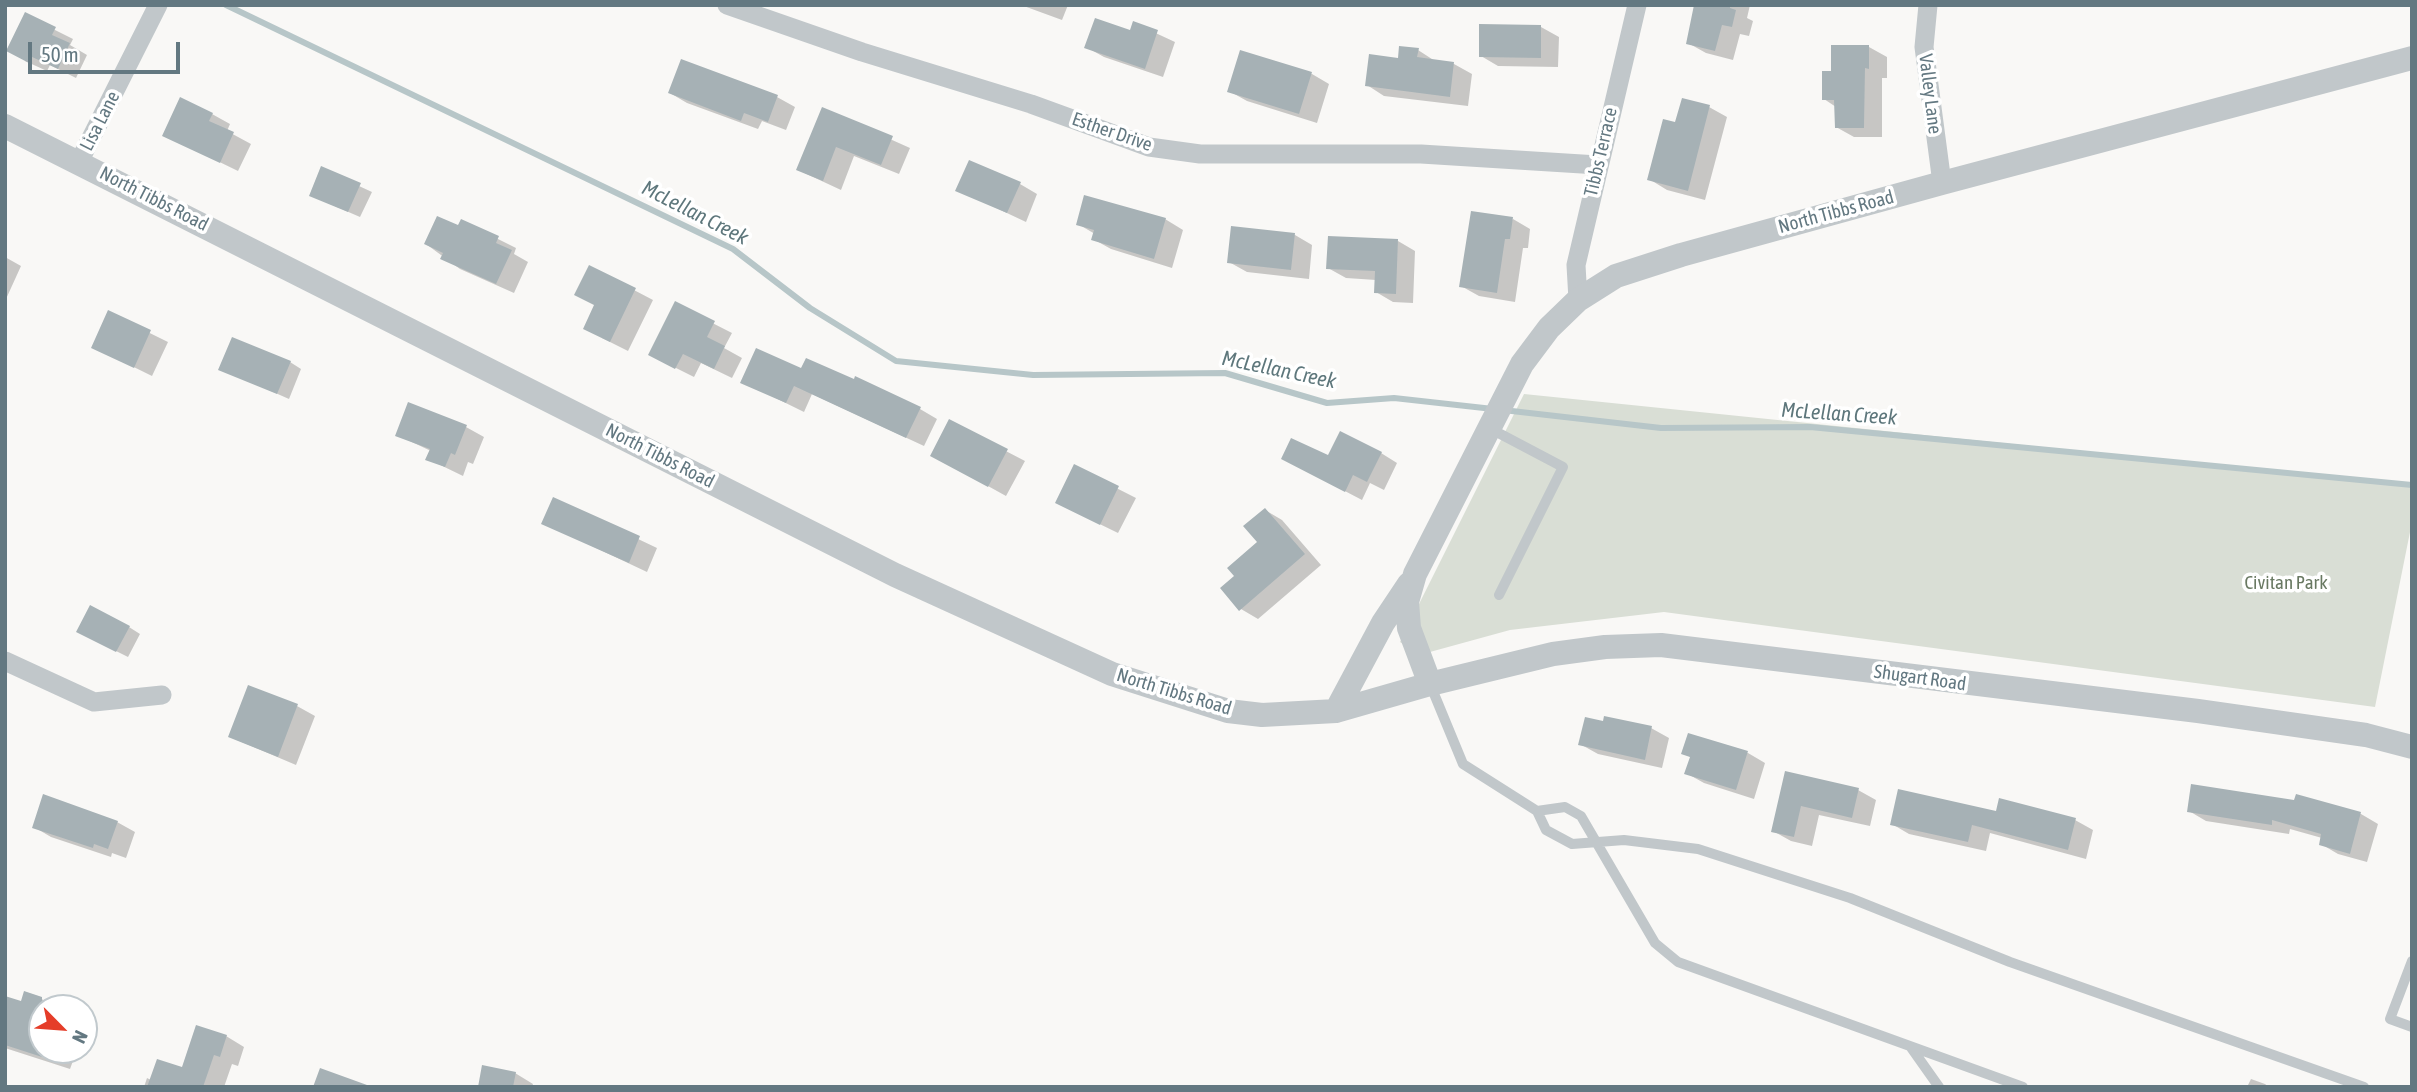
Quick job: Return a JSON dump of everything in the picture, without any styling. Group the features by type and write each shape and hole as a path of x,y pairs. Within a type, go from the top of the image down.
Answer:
{"street":[{"name":"Lisa Lane","path":"79,162 158,5"},
{"name":"Esther Drive","path":"727,5 862,52 1031,104 1149,147 1200,154 1421,154 1598,165"},
{"name":"Tibbs Terrace","path":"1578,300 1576,265 1637,5"},
{"name":"Valley Lane","path":"1928,5 1924,47 1942,183"},
{"name":"North Tibbs Road","path":"1336,711 1383,623 1415,574 1522,364 1549,328 1578,300 1616,276 1942,183 2412,58"},
{"name":"North Tibbs Road","path":"5,126 883,569 1112,674 1228,711 1262,715 1336,711 1430,684 1409,628 1407,602 1415,574"},
{"name":"Shugart Road","path":"1430,684 1553,654 1605,647 1661,645 2198,711 2366,735 2412,747"},
{"path":"5,661 94,702 162,695"}],"lane":[{"path":"1490,425 1563,467 1499,595"},
{"path":"1430,684 1463,764 1537,811 1546,830 1572,845 1596,840 1698,849 1850,898 2010,962 2364,1087"},
{"path":"1537,811 1565,807 1581,816 1655,943 1678,962 2023,1087"},
{"path":"2412,961 2390,1019 2412,1027"},
{"path":"1910,1045 1939,1087"}],"green space":[{"name":"Civitan Park","path":"1524,394 2412,485 2412,522 2375,707 1664,612 1510,630 1419,655 1400,642"}],"building":[{"path":"1694,5 1730,5 1730,8 1736,10 1732,27 1722,25 1715,51 1686,44"},
{"path":"25,12 56,27 52,35 70,43 58,69 32,57 29,63 6,51"},
{"path":"1095,18 1130,30 1133,21 1158,30 1145,69 1084,48"},
{"path":"1479,24 1541,25 1541,58 1479,57"},
{"path":"1831,45 1869,45 1869,69 1865,68 1864,128 1835,128 1834,100 1822,100 1822,71 1831,71"},
{"path":"1399,46 1419,48 1417,57 1454,62 1450,97 1365,86 1369,54 1398,58"},
{"path":"1240,50 1312,72 1299,114 1227,92"},
{"path":"681,59 778,95 768,122 744,113 741,121 668,93"},
{"path":"180,97 213,113 209,121 234,132 220,163 162,136"},
{"path":"1682,98 1710,105 1688,191 1647,180 1663,119 1675,122"},
{"path":"822,107 893,136 881,165 836,147 823,181 796,170"},
{"path":"969,160 1021,182 1007,213 955,191"},
{"path":"321,166 361,183 348,212 309,196"},
{"path":"1084,195 1166,218 1154,259 1091,240 1094,230 1076,225"},
{"path":"1471,211 1513,217 1510,239 1505,239 1497,293 1459,287"},
{"path":"437,216 458,225 461,219 499,236 496,243 512,250 496,284 440,259 443,253 424,244"},
{"path":"1231,226 1295,233 1291,270 1227,263"},
{"path":"1328,236 1398,239 1396,294 1374,293 1375,271 1326,269"},
{"path":"589,265 636,288 610,342 583,329 594,305 574,295"},
{"path":"675,301 715,321 707,337 725,346 714,369 683,354 675,369 648,355"},
{"path":"108,310 151,330 134,368 91,348"},
{"path":"232,337 291,361 277,394 218,370"},
{"path":"756,348 801,368 806,358 854,379 855,376 921,407 906,438 794,386 786,403 740,383"},
{"path":"408,402 467,425 455,455 451,453 445,467 425,460 430,449 395,436"},
{"path":"949,419 1008,449 988,487 930,456"},
{"path":"1340,431 1382,452 1367,482 1353,475 1345,492 1281,459 1291,438 1328,455"},
{"path":"1074,464 1119,486 1100,525 1055,503"},
{"path":"553,497 640,536 629,563 541,524"},
{"path":"1265,508 1305,554 1239,611 1220,588 1234,576 1227,568 1257,542 1243,526"},
{"path":"90,605 130,626 116,652 76,632"},
{"path":"248,685 298,704 278,757 228,737"},
{"path":"1604,716 1652,726 1645,760 1578,745 1585,717 1603,721"},
{"path":"1688,733 1748,751 1736,790 1684,774 1690,757 1681,754"},
{"path":"1785,771 1859,788 1852,818 1801,806 1794,837 1771,832"},
{"path":"2191,784 2294,800 2296,794 2361,812 2350,854 2319,845 2321,834 2272,820 2272,825 2187,812"},
{"path":"1898,789 1996,811 1999,798 2076,818 2068,850 1972,825 1968,842 1890,825"},
{"path":"43,794 118,821 108,849 94,844 93,848 32,828"},
{"path":"24,991 33,994 28,994 28,1052 5,1045 5,996 21,1001"},
{"path":"196,1025 227,1035 220,1057 214,1055 203,1087 147,1087 157,1059 182,1067"},
{"path":"482,1065 516,1072 513,1087 478,1087"},
{"path":"320,1068 367,1085 367,1087 313,1087"}],"waterway":[{"name":"McLellan Creek","path":"226,5 733,249 810,308 896,361 1033,375 1225,373 1327,403 1394,398 1493,409"},
{"name":"McLellan Creek","path":"1503,410 1661,428 1810,427 2412,485"}]}
